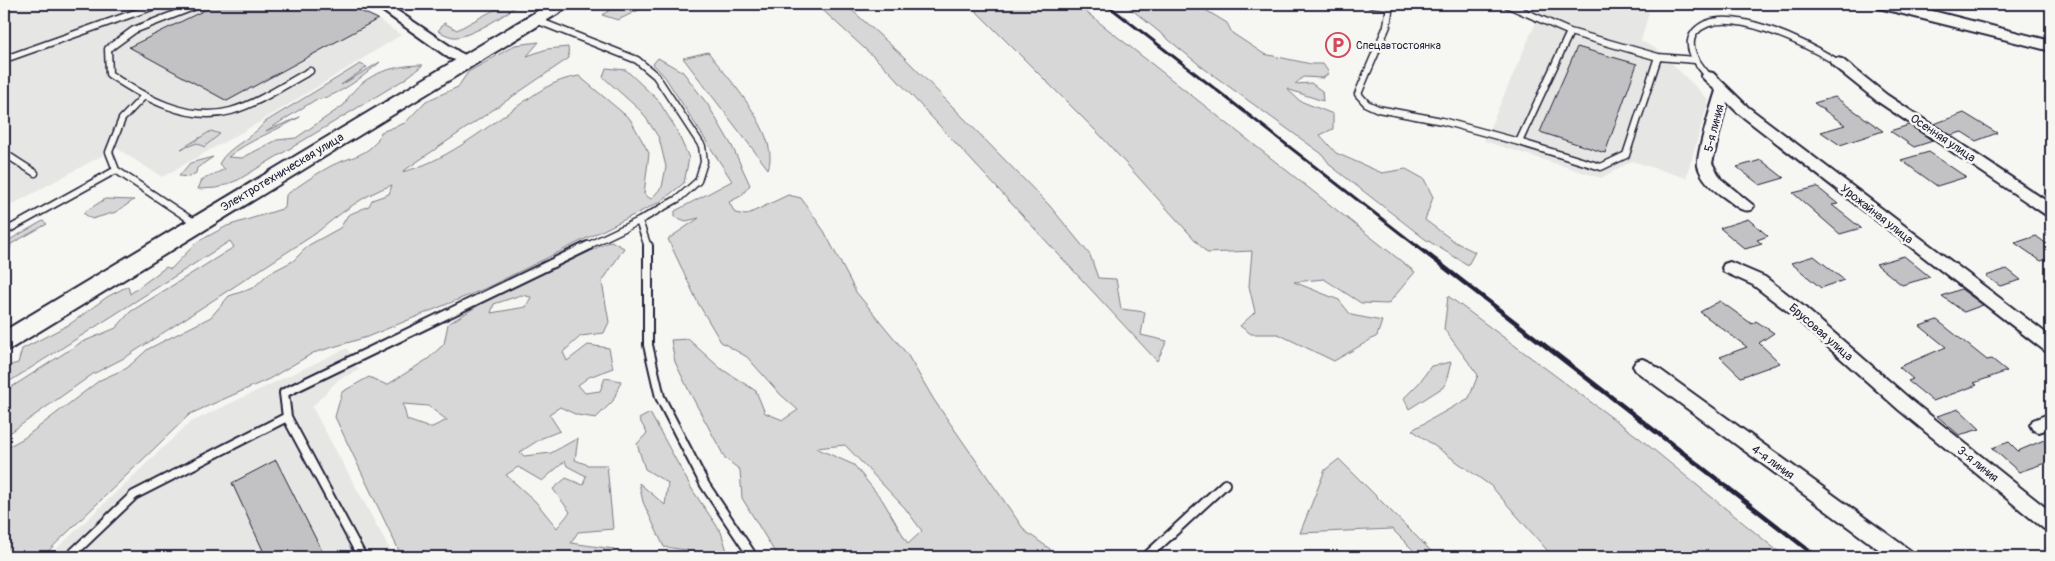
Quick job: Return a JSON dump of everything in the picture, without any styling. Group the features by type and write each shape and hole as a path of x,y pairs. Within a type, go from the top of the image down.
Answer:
{"main road":[{"name":"Электротехническая улица","path":"4,342 561,4"},
{"path":"1885,4 2051,46"}],"street":[{"path":"380,4 454,55 468,60"},
{"name":"Осенняя улица","path":"1838,62 1882,98 2051,211"},
{"name":"Урожайная улица","path":"1708,76 1722,92 1798,152 2051,346"},
{"name":"5-я линия","path":"1722,92 1705,163 1706,171 1746,206"},
{"name":"Брусовая улица","path":"1730,268 1760,282 1797,310 1905,405"},
{"name":"4-я линия","path":"1642,366 1904,557"},
{"name":"3-я линия","path":"1905,405 2051,522"}],"lane":[{"path":"5,59 160,4"},
{"path":"201,4 134,30 108,49 109,74 143,97 174,109 220,113 257,101 310,71"},
{"path":"1370,4 1390,5 1387,26 1358,94 1361,99 1378,109 1442,121 1601,167 1626,155 1658,56"},
{"path":"1506,4 1570,32 1658,56 1695,60"},
{"path":"362,557 287,417 284,392 639,221 678,198 698,181 704,162 702,146 656,76 638,60 536,20"},
{"path":"1708,76 1695,60 1689,47 1692,35 1702,25 1715,22 1732,22 1766,28 1802,42 1838,62"},
{"path":"1519,142 1570,32"},
{"path":"143,97 122,119 109,152 116,170 197,224"},
{"path":"4,153 35,173"},
{"path":"4,232 116,170"},
{"path":"639,221 650,249 648,345 660,397 705,485 753,557"},
{"path":"70,557 134,495 287,417"},
{"path":"1146,557 1225,484"}],"shaded area":[{"path":"4,4 345,4 378,19 401,35 260,122 162,177 116,148 4,209"},
{"path":"505,4 519,4 506,14 460,37 453,37 438,31 444,23 457,30"},
{"path":"619,4 651,4 618,20 602,15"},
{"path":"816,4 845,4 903,56 1049,205 1090,255 1098,278 1116,279 1121,309 1145,312 1141,335 1167,341 1157,361 888,70"},
{"path":"969,4 1076,4 1415,272 1388,304 1361,303 1324,279 1294,282 1339,300 1351,315 1382,321 1377,336 1334,361 1278,334 1251,334 1240,326 1255,312 1249,286 1252,251 1207,253 1100,135"},
{"path":"1125,4 1186,4 1204,9 1227,23 1232,33 1264,54 1311,64 1323,64 1329,73 1323,78 1303,77 1295,84 1311,83 1322,91 1323,101 1287,89 1300,101 1333,114 1333,129 1320,135 1336,153 1382,173 1406,169 1424,179 1433,197 1425,220 1455,242 1475,252 1468,265 1425,239 1331,166 1322,154 1202,67"},
{"path":"1544,4 1618,4 1649,12 1641,41 1657,49 1709,100 1686,178 1632,161 1601,178 1484,141"},
{"path":"539,42 527,56 547,49 568,47 569,58 402,172 447,154 545,88 579,76 630,119 649,153 644,194 651,199 662,187 666,167 659,138 642,112 603,77 606,68 626,70 658,100 675,127 689,158 684,183 660,202 484,289 367,337 313,353 269,379 190,414 42,557 4,557 4,449 24,438 100,380 127,368 148,349 211,317 229,296 253,288 268,274 293,261 309,245 340,228 348,215 369,206 372,200 389,194 392,185 371,194 351,206 315,234 126,357 93,374 4,437 4,392 80,343 116,328 130,312 234,247 230,241 4,385 4,367 18,363 22,349 70,324 107,297 128,286 130,294 166,267 171,269 197,242 227,226 285,208 286,195 329,167 366,151 377,140 381,132 405,123 426,101 458,87 468,72 515,45"},
{"path":"708,52 739,91 760,124 767,140 770,155 768,169 683,58"},
{"path":"658,58 683,72 708,105 732,146 750,185 741,196 729,202 735,213 746,215 788,195 801,198 824,231 856,292 907,354 934,400 1025,531 1050,549 1051,557 841,557 829,551 833,557 781,557 774,551 742,498 740,470 725,458 690,393 675,362 671,340 688,339 720,368 756,391 765,413 783,420 798,410 780,394 747,357 721,342 698,303 668,239 699,218 686,221 675,217 675,211 732,181 665,77 653,64","holes":["845,445 905,508 922,531 908,544 883,501 854,465 816,448"]},
{"path":"380,62 341,91 315,100 266,131 300,117 228,157 242,158 277,140 296,138 344,105 350,95 367,79 400,67 423,65 405,79 238,180 217,188 198,189 202,180 225,169 219,164 223,158 265,122 360,64 367,67 341,85"},
{"path":"211,131 220,134 204,147 197,143 181,149"},
{"path":"213,157 197,168 196,173 189,177 179,176 190,163"},
{"path":"105,199 134,200 116,212 92,219 83,213"},
{"path":"43,221 47,224 11,244 9,252 4,254 4,243"},
{"path":"611,241 624,248 602,282 609,322 604,333 581,336 563,352 567,361 588,345 609,348 613,368 589,377 578,385 585,393 600,391 605,378 621,381 613,401 596,418 577,415 560,407 549,414 560,431 542,438 520,452 524,456 551,453 578,438 575,460 588,465 607,465 613,529 578,532 571,543 614,549 610,557 402,557 335,417 342,392 369,377 387,385 428,359 444,344 448,324 487,300","holes":["521,295 531,297 526,307 491,313 494,304","403,404 428,406 447,420 430,428 407,420","565,461 567,466 586,476 583,485 566,478 553,489 570,512 557,528 535,501 506,475 518,467 542,481"]},
{"path":"1448,296 1638,437 1785,557 1553,557 1491,486 1412,430 1469,398 1478,375 1444,329"},
{"path":"347,348 359,370 339,379 312,407 394,557 48,557 189,423"},
{"path":"1451,362 1445,386 1409,409 1404,398 1419,383 1431,366"},
{"path":"650,413 693,491 721,532 729,557 691,557 687,550 664,547 643,502 639,483 665,505 668,483 645,469 637,444 647,433 639,419"},
{"path":"1339,459 1437,557 1420,557 1392,529 1300,533 1325,470"}],"building":[{"path":"217,4 345,4 378,19 227,101 129,47"},
{"path":"1577,47 1637,64 1605,153 1540,132"},
{"path":"1835,97 1883,131 1840,145 1821,132 1845,125 1814,103"},
{"path":"1964,113 1997,133 1976,141 1962,132 1951,135 1934,124"},
{"path":"1909,125 1933,141 1914,147 1890,131"},
{"path":"1929,152 1966,177 1937,186 1901,160"},
{"path":"1761,160 1784,178 1760,185 1737,167"},
{"path":"1817,187 1838,204 1832,205 1861,228 1840,234 1793,193"},
{"path":"1748,219 1768,236 1757,240 1762,244 1745,249 1720,228"},
{"path":"2036,236 2051,247 2051,258 2041,261 2015,243"},
{"path":"1814,256 1844,280 1821,288 1791,263"},
{"path":"1904,256 1930,277 1902,285 1876,264"},
{"path":"2007,269 2021,280 2000,286 1986,276"},
{"path":"1961,289 1983,305 1964,312 1942,296"},
{"path":"1720,301 1752,324 1756,321 1774,333 1759,343 1780,363 1741,377 1720,357 1747,347 1700,312"},
{"path":"1937,320 1987,360 1992,359 2007,371 1974,383 1977,385 1933,401 1908,381 1913,379 1899,367 1946,347 1920,326"},
{"path":"1959,409 1980,429 1959,435 1937,416"},
{"path":"2044,440 2051,446 2051,461 2019,472 1992,448 2009,442 2018,451"},
{"path":"276,460 325,557 266,557 232,483"}],"railway":[{"path":"1106,4 1418,247"},
{"path":"1417,246 1817,557"}],"place":[{"name":"Спецавтостоянка","path":"1338,45"}]}
